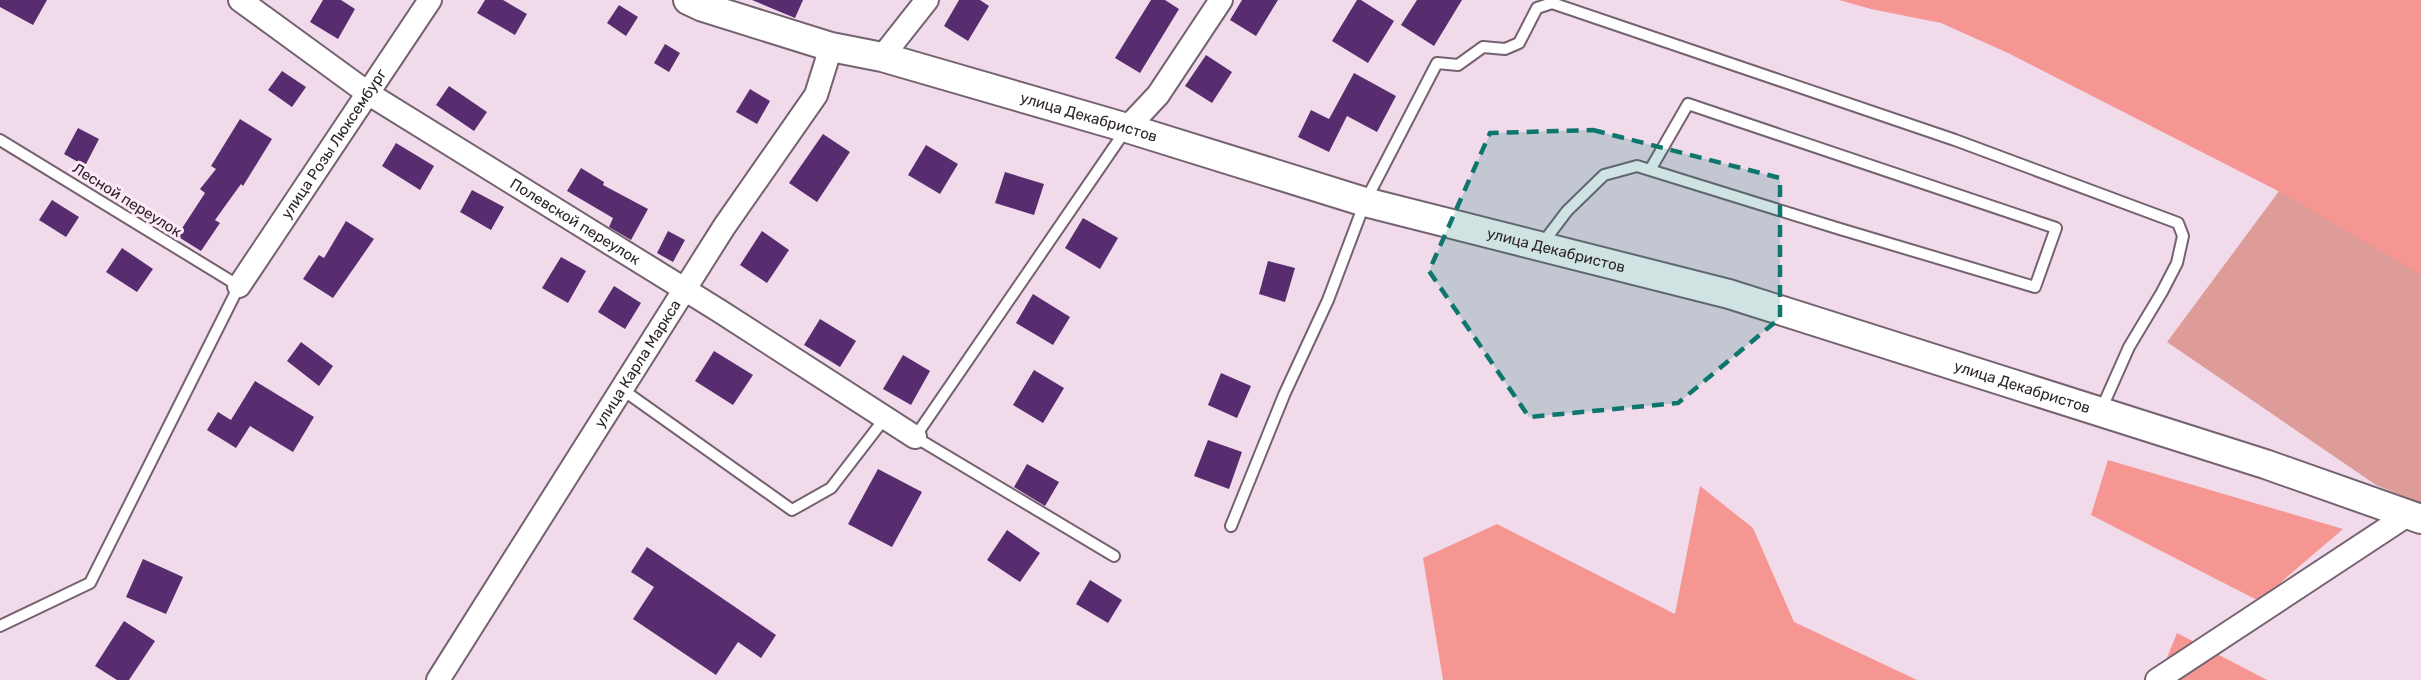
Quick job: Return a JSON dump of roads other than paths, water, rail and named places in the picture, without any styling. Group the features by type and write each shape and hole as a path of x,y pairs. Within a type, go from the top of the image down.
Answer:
{"street":[{"name":"Полевской переулок","path":"240,0 369,94 687,290 915,437"},
{"name":"улица Розы Люксембург","path":"238,286 430,0"},
{"name":"улица Декабристов","path":"688,0 703,7 831,47 882,57 1127,128 1365,202 1729,294 2265,464 2415,516"},
{"path":"882,57 927,0"},
{"path":"1127,128 1158,95 1221,0"},
{"name":"улица Карла Маркса","path":"438,680 687,290 724,227 816,95 831,47"},
{"path":"2157,680 2415,516"}],"lane":[{"path":"1231,526 1284,395 1328,300 1365,202 1437,63 1458,64 1483,47 1505,49 1519,42 1537,8 1552,3 1944,136 2178,223 2183,236 2177,263 2128,347 2100,412"},
{"path":"1540,246 1567,211 1604,176 1637,166 1840,230 2035,287 2056,228 1688,104 1650,170"},
{"path":"1114,556 915,437 1127,128"},
{"name":"Лесной переулок","path":"0,140 238,286"},
{"path":"0,626 90,584 238,286"},
{"path":"622,390 792,510 831,488 885,418"}]}
